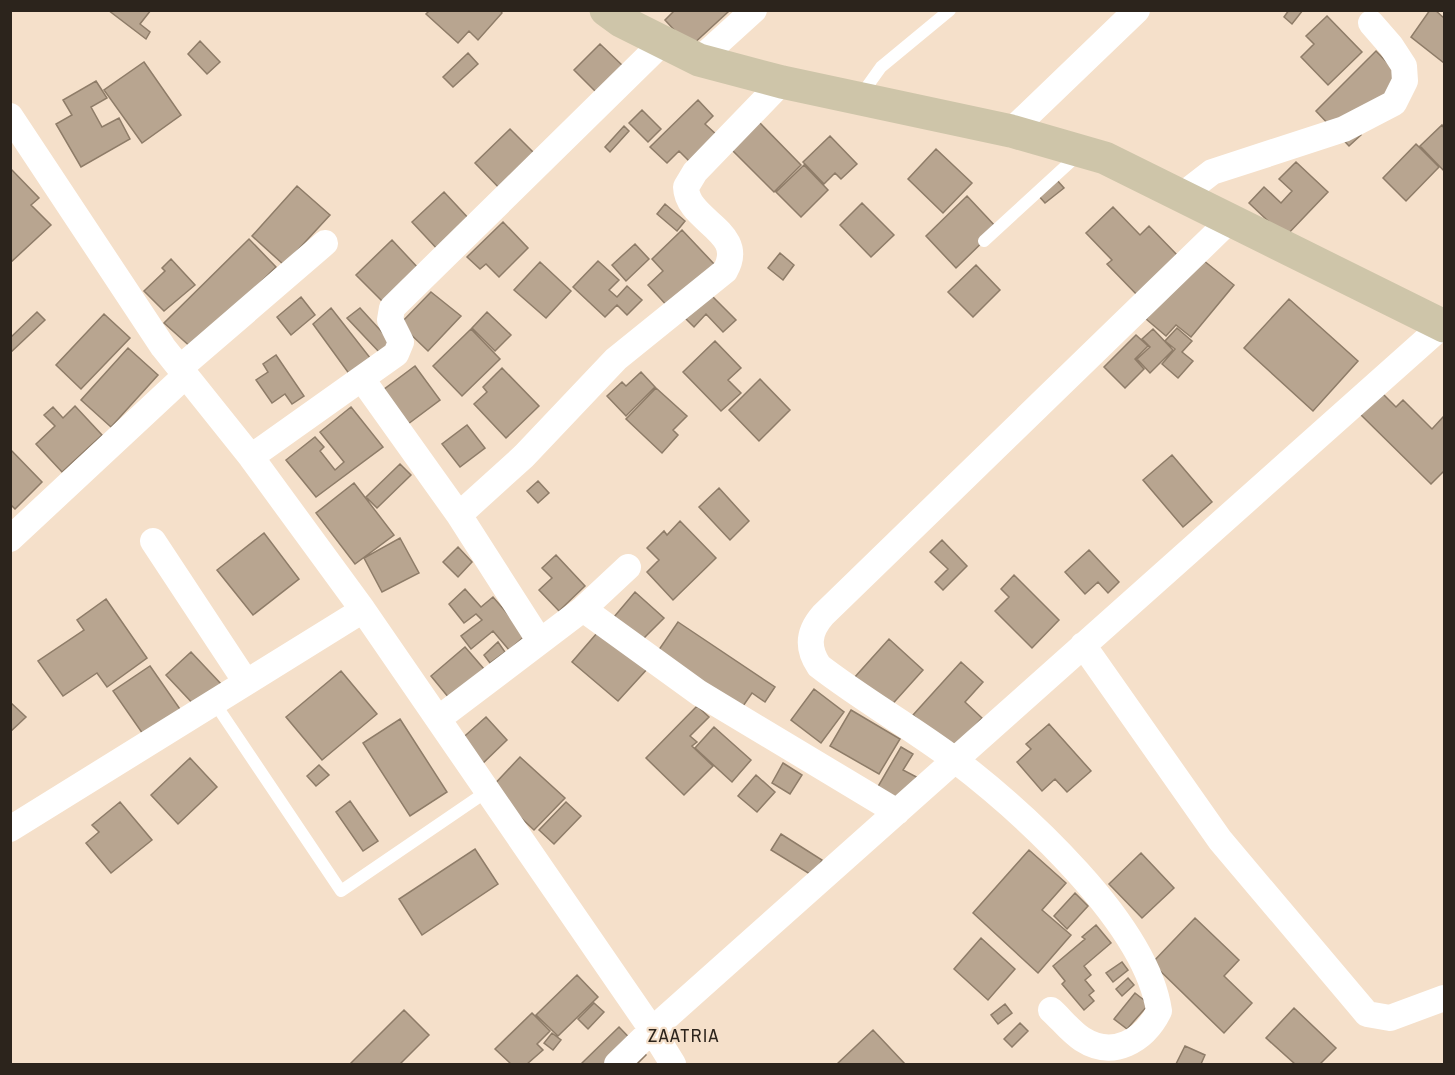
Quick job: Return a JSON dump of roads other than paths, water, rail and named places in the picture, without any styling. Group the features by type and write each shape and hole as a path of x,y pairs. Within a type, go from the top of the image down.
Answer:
{"main road":[{"path":"606,10 699,60 782,82 1011,131 1106,158 1444,326"}],"street":[{"path":"699,60 754,10"},
{"path":"1011,131 1137,10"},
{"path":"1181,196 1212,172 1344,129 1394,103 1405,81 1404,66 1391,46 1371,23"},
{"path":"252,457 362,379 400,349 399,336 390,320 392,308 663,42"},
{"path":"459,515 524,456 616,359 725,271 731,255 726,238 689,204 686,187 695,172 782,82"},
{"path":"10,116 163,347 252,457 363,610 489,790 652,1030 673,1065"},
{"path":"1051,1010 1082,1039 1114,1049 1134,1041 1152,1026 1159,1011 1149,977 1107,908 1049,842 955,760 819,666 810,646 815,624 1230,220"},
{"path":"10,539 183,371 325,243"},
{"path":"617,1065 652,1030 1444,326"},
{"path":"362,379 459,515 539,640"},
{"path":"153,541 246,682"},
{"path":"438,719 539,640 584,609 628,567"},
{"path":"584,609 699,693 897,812"},
{"path":"10,829 363,610"},
{"path":"1083,645 1220,840 1367,1014 1390,1018 1444,999"}],"lane":[{"path":"859,99 880,67 950,10"},
{"path":"984,241 1082,151"},
{"path":"214,702 341,891 489,790"}],"district":[{"name":"ZAATRIA","path":"684,1036"}]}
